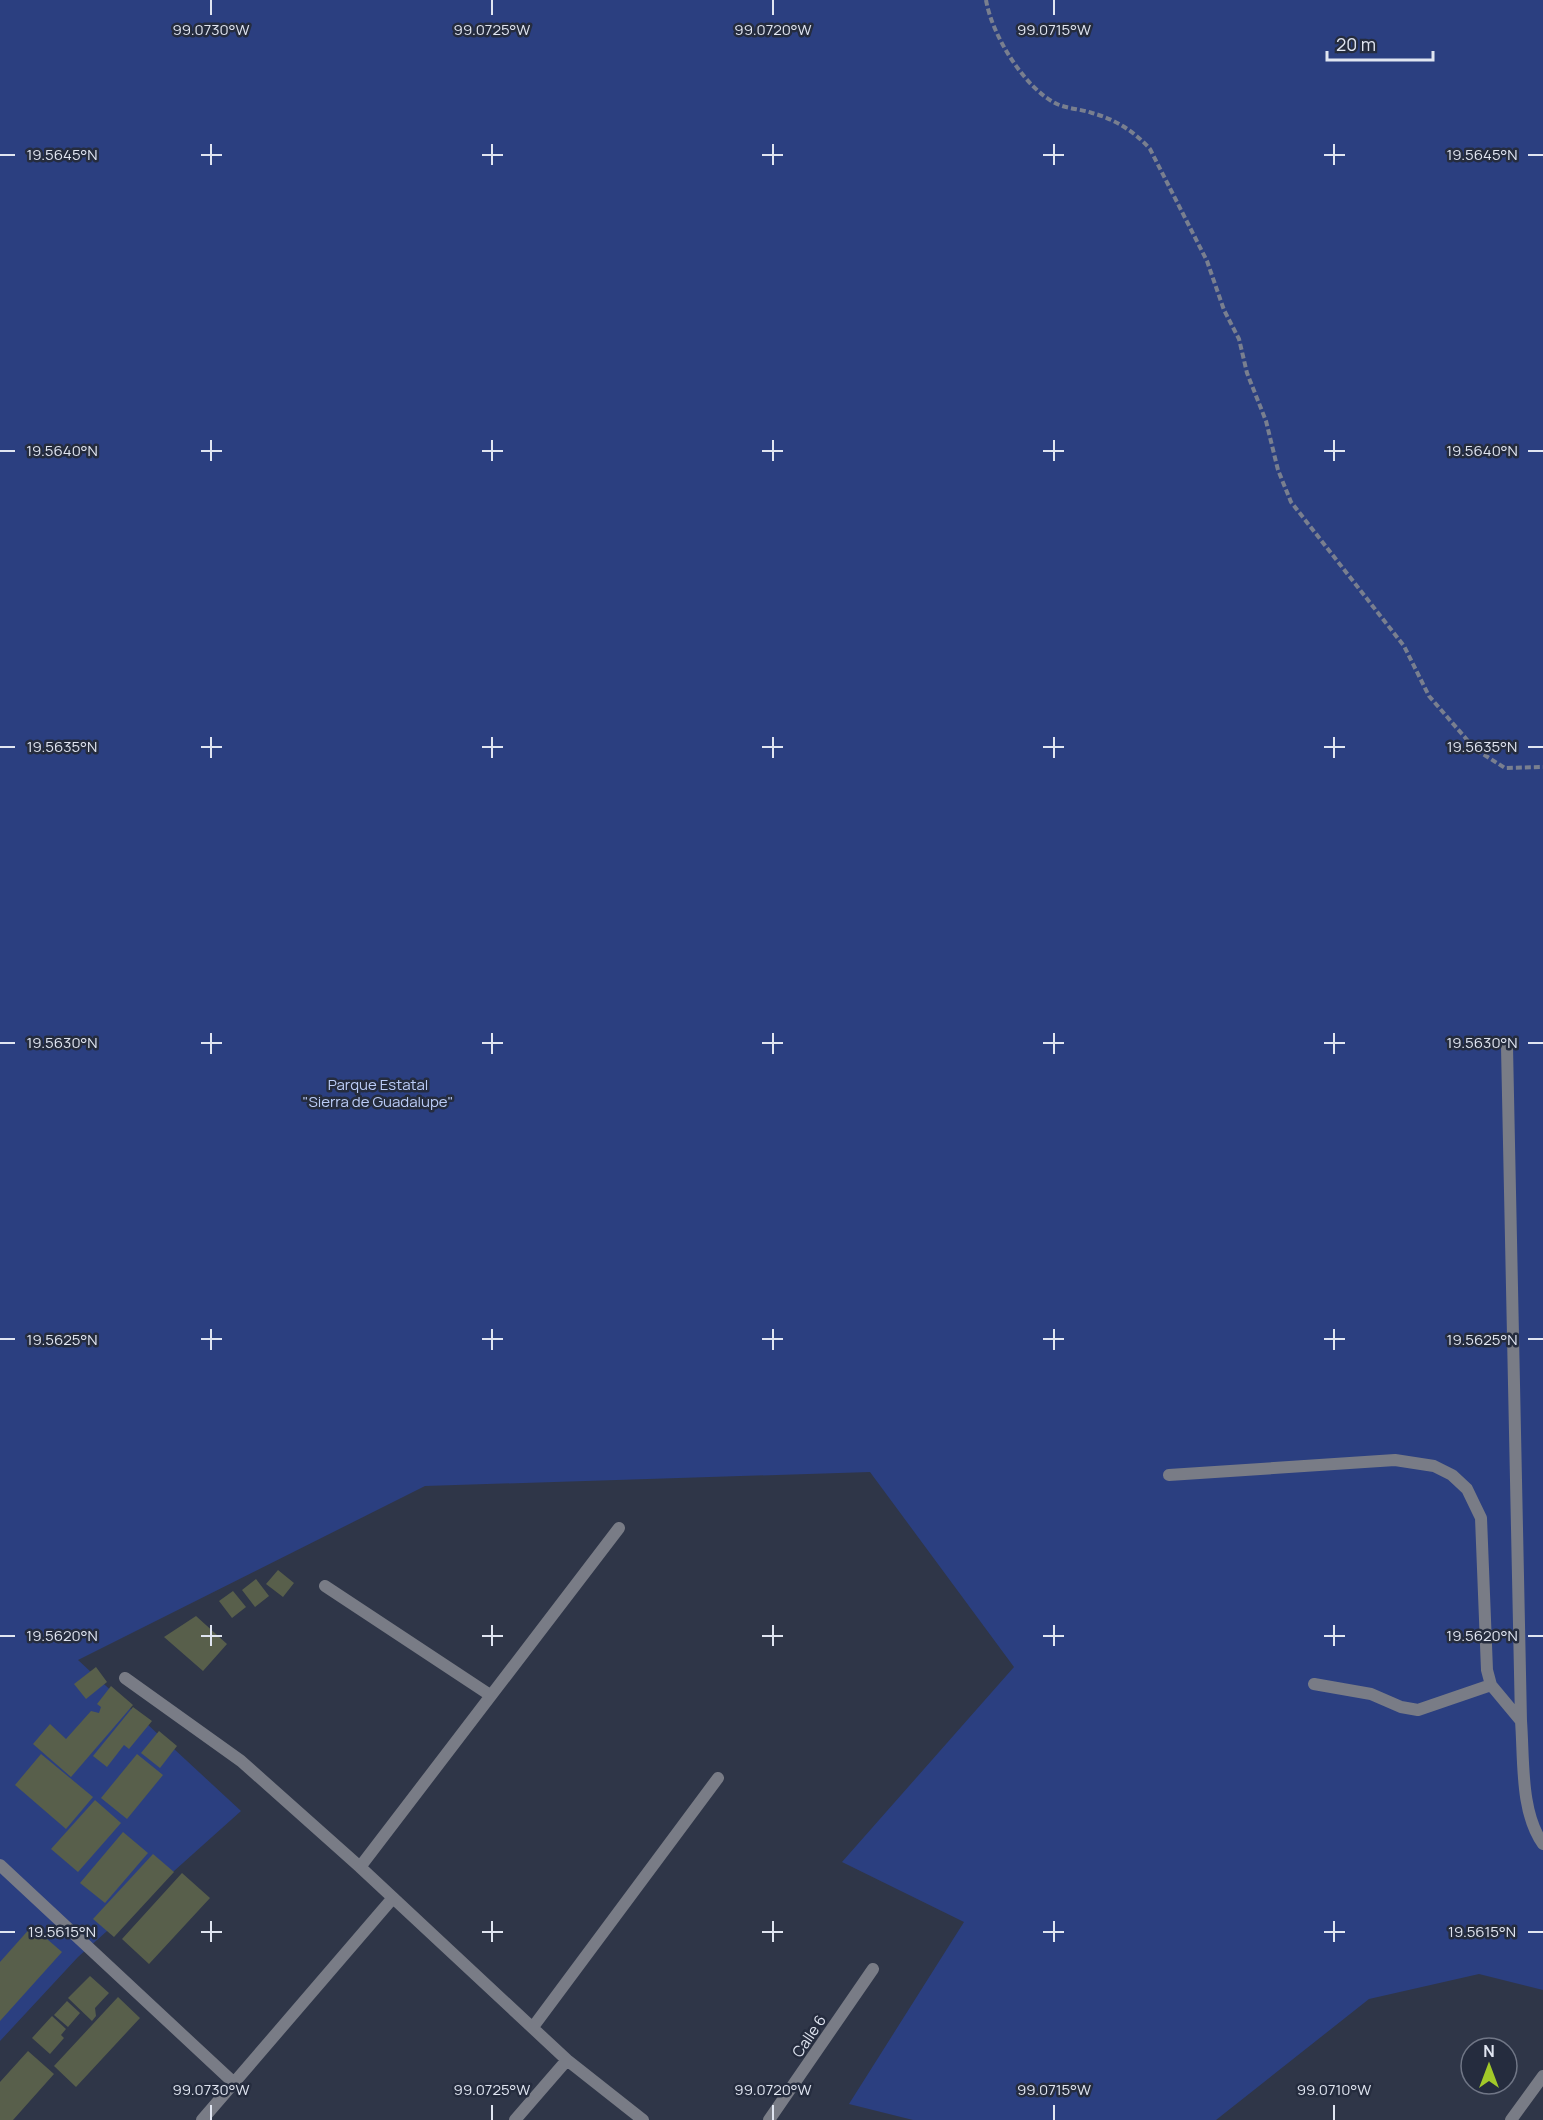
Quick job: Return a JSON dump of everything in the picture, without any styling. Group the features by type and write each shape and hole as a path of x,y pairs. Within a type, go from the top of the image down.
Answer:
{"street":[{"path":"1507,1047 1521,1721 1526,1787 1531,1814 1543,1844"},
{"path":"1169,1475 1395,1460 1434,1466 1452,1475 1467,1489 1481,1518 1486,1670 1491,1685 1521,1721"},
{"path":"360,1867 619,1528"},
{"path":"325,1586 490,1695"},
{"path":"125,1678 241,1761 360,1867 567,2060 643,2120"},
{"path":"1314,1684 1371,1694 1401,1707 1418,1710 1491,1685"},
{"path":"532,2026 718,1778"},
{"path":"0,1865 234,2083"},
{"path":"202,2120 392,1899"},
{"name":"Calle 6","path":"769,2120 873,1969"},
{"path":"515,2120 567,2060"},
{"path":"1510,2120 1543,2076"}],"path":[{"path":"986,0 1008,56 1043,95 1058,104 1109,118 1139,137 1150,149 1208,261 1224,310 1239,339 1247,373 1266,421 1278,470 1291,502 1404,646 1429,696 1475,749 1489,760 1504,768 1543,767"}],"green space":[{"name":"Parque Estatal \"Sierra de Guadalupe\"","path":"0,0 1543,0 1543,1990 1479,1974 1369,1999 1216,2120 913,2120 849,2104 964,1922 842,1862 1014,1667 870,1472 425,1486 78,1660 241,1811 78,1957 0,2041"}],"building":[{"path":"278,1570 294,1583 283,1597 266,1584"},
{"path":"256,1579 269,1596 255,1607 242,1590"},
{"path":"233,1591 246,1607 232,1618 219,1601"},
{"path":"196,1616 227,1644 203,1671 164,1637"},
{"path":"96,1667 107,1682 86,1699 74,1684"},
{"path":"111,1686 133,1705 71,1777 33,1744 50,1724 66,1739 91,1711 99,1713 101,1707 97,1704"},
{"path":"133,1707 152,1721 129,1749 124,1745 107,1767 93,1756"},
{"path":"159,1731 177,1746 160,1768 141,1753"},
{"path":"41,1754 93,1797 66,1829 15,1785"},
{"path":"137,1754 163,1775 127,1819 101,1798"},
{"path":"95,1800 121,1823 78,1872 51,1849"},
{"path":"123,1832 148,1853 105,1903 80,1883"},
{"path":"153,1854 174,1872 114,1937 93,1919"},
{"path":"182,1873 210,1898 149,1964 122,1939"},
{"path":"32,1926 62,1952 0,2021 0,1962"},
{"path":"90,1976 109,1993 95,2008 96,2016 92,2021 68,1998"},
{"path":"118,1997 140,2018 76,2087 54,2066"},
{"path":"67,2001 80,2013 68,2027 54,2015"},
{"path":"52,2016 66,2029 61,2035 64,2038 50,2054 32,2038"},
{"path":"28,2051 54,2074 13,2120 0,2120 0,2082"}]}
